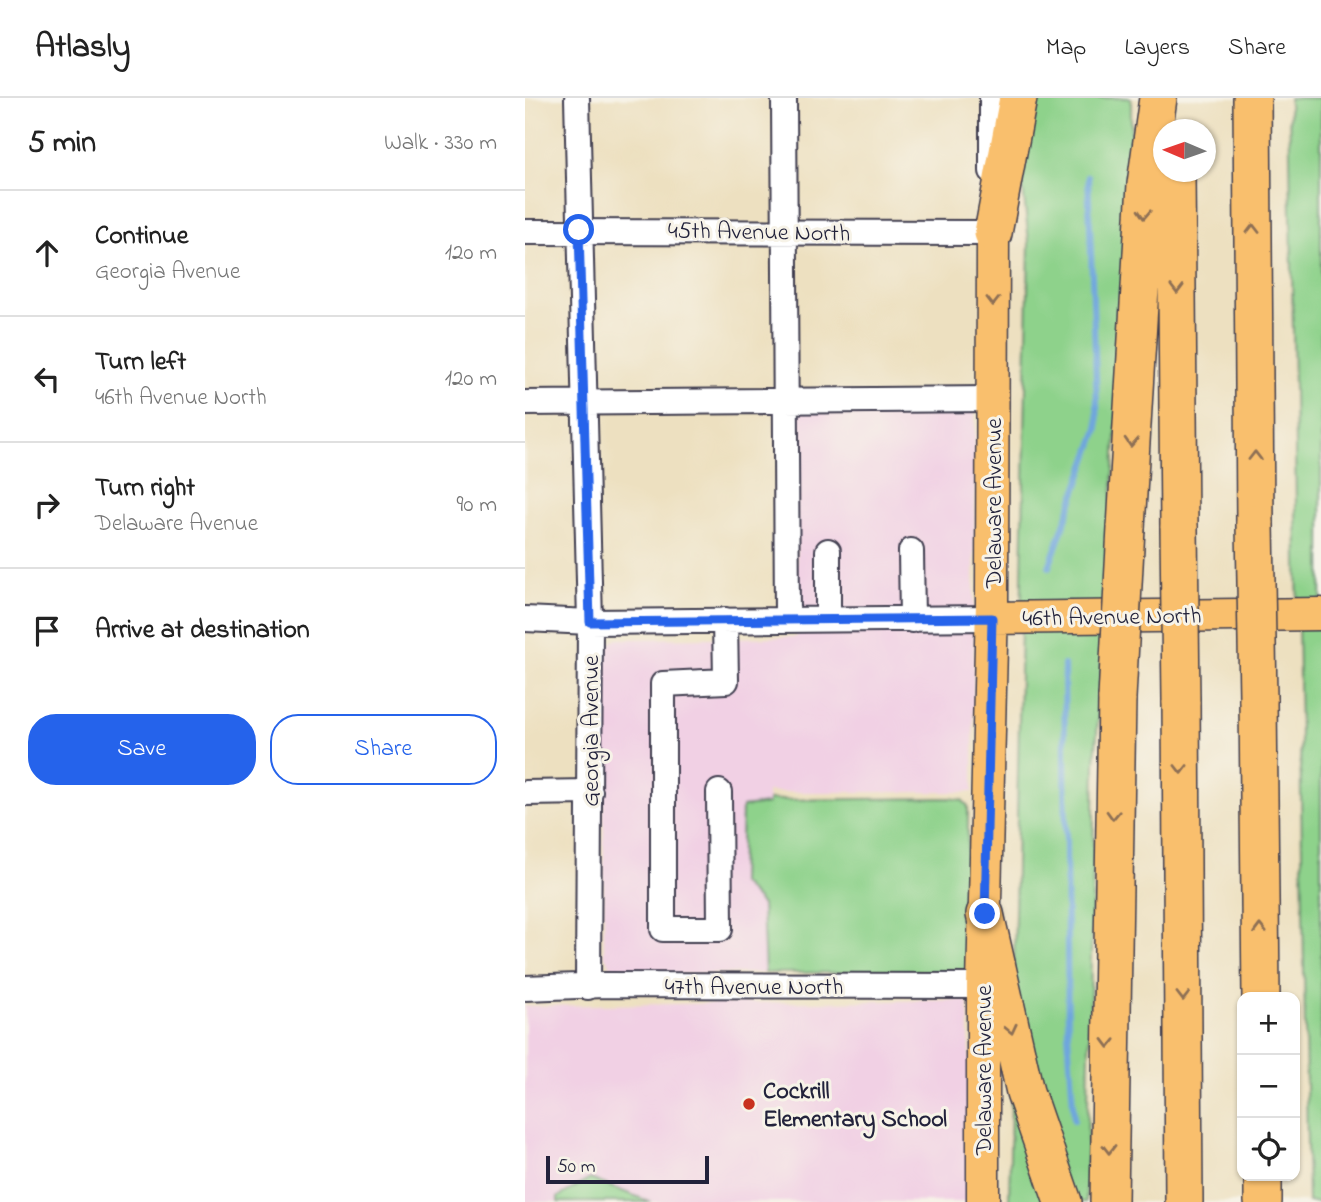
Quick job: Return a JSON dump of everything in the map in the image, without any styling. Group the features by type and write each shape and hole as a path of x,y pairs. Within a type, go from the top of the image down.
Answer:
{"highway":[{"path":"993,233 1018,98"},
{"path":"1109,1202 1108,1096 1117,698 1146,184 1158,98"},
{"path":"1175,98 1175,119"},
{"path":"1252,98 1261,992"},
{"path":"1176,182 1184,1202"},
{"path":"985,914 1025,1092 1063,1202"},
{"path":"1263,1181 1263,1202"}],"main road":[{"name":"Delaware Avenue","path":"983,1202 983,986 992,618 993,233"},
{"name":"46th Avenue North","path":"992,618 1321,614"}],"street":[{"name":"Georgia Avenue","path":"577,98 590,622 588,987"},
{"path":"784,98 787,620"},
{"name":"Delaware Avenue","path":"992,98 993,233"},
{"name":"45th Avenue North","path":"525,232 579,230 993,233"},
{"path":"525,403 993,399"},
{"path":"828,551 828,620"},
{"path":"911,551 912,620"},
{"name":"46th Avenue North","path":"525,619 590,622 992,618"},
{"path":"719,792 720,929 663,929 663,684 726,681 725,620"},
{"path":"525,793 590,792"},
{"name":"47th Avenue North","path":"525,988 983,986"}],"shaded area":[{"path":"975,407 973,792 767,792 768,804 740,882 762,905 765,973 625,975 611,966 604,955 603,647 618,639 797,637 795,410"},
{"name":"Cockrill Elementary School","path":"965,1000 968,1003 974,1202 525,1202 525,1006"}],"green space":[{"path":"1013,98 1131,98 1131,207 1095,764 1086,1202 1009,1202 1029,242"},
{"path":"1289,98 1321,98 1321,1202 1308,1202"},
{"path":"768,800 962,800 968,806 967,972 765,973 762,905 740,882 742,807 768,804"},
{"path":"590,1179 651,1202 558,1202 558,1197"}],"waterway":[{"path":"1049,567 1098,429 1088,176"},
{"path":"1064,665 1068,1033 1074,1120"}],"place":[{"name":"Cockrill Elementary School","path":"749,1104"}],"route":[{"path":"579,230 590,622 992,618 985,914"}]}
